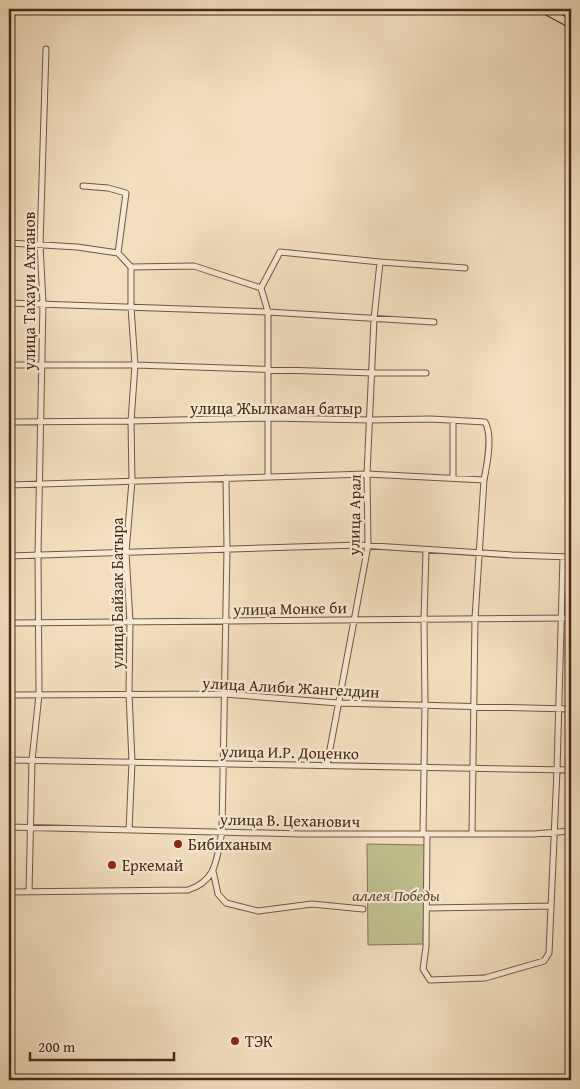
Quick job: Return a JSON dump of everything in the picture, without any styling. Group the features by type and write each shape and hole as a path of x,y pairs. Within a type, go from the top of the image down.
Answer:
{"street":[{"path":"543,9 571,24"},
{"name":"улица Тахауи Ахтанов","path":"29,892 32,828 32,760 39,695 38,554 43,303 40,245 46,49"},
{"path":"83,186 108,188 126,193 118,252"},
{"path":"9,243 76,247 118,252 131,267 194,266 261,288"},
{"path":"268,477 268,312 261,288 280,252 465,268"},
{"name":"улица Арал","path":"327,765 356,619 368,546 367,474 374,319 380,262"},
{"name":"улица Байзак Батыра","path":"129,830 132,762 129,694 130,622 126,552 132,481 131,421 135,365 131,307 131,267"},
{"path":"9,302 268,312 434,322"},
{"path":"9,365 135,365 426,373"},
{"name":"улица Жылкаман батыр","path":"9,422 269,418 431,419 485,422 488,427 488,462 484,480"},
{"path":"453,421 453,477"},
{"path":"9,485 367,474 484,480 475,618 472,834"},
{"path":"9,892 188,890 202,885 213,871 222,832 227,549 226,478"},
{"path":"9,556 368,546 571,557"},
{"path":"426,550 423,767 427,908 426,947 423,969 430,980 485,978 544,961 549,953 557,770 563,557"},
{"name":"улица Монке би","path":"9,623 571,618"},
{"name":"улица Алиби Жангелдин","path":"9,696 224,694 338,703 571,709"},
{"name":"улица И.Р. Доценко","path":"9,760 571,770"},
{"name":"улица В. Цеханович","path":"9,827 425,834 534,834 571,831"},
{"path":"213,871 218,894 226,903 258,911 312,904 363,909"},
{"path":"427,908 551,906"}],"green space":[{"name":"аллея Победы","path":"367,844 426,845 423,944 368,945"}],"railway":[{"path":"9,1079 79,1080"}],"place":[{"name":"Бибиханым","path":"178,844"},
{"name":"Еркемай","path":"112,865"},
{"name":"ТЭК","path":"235,1041"}]}
